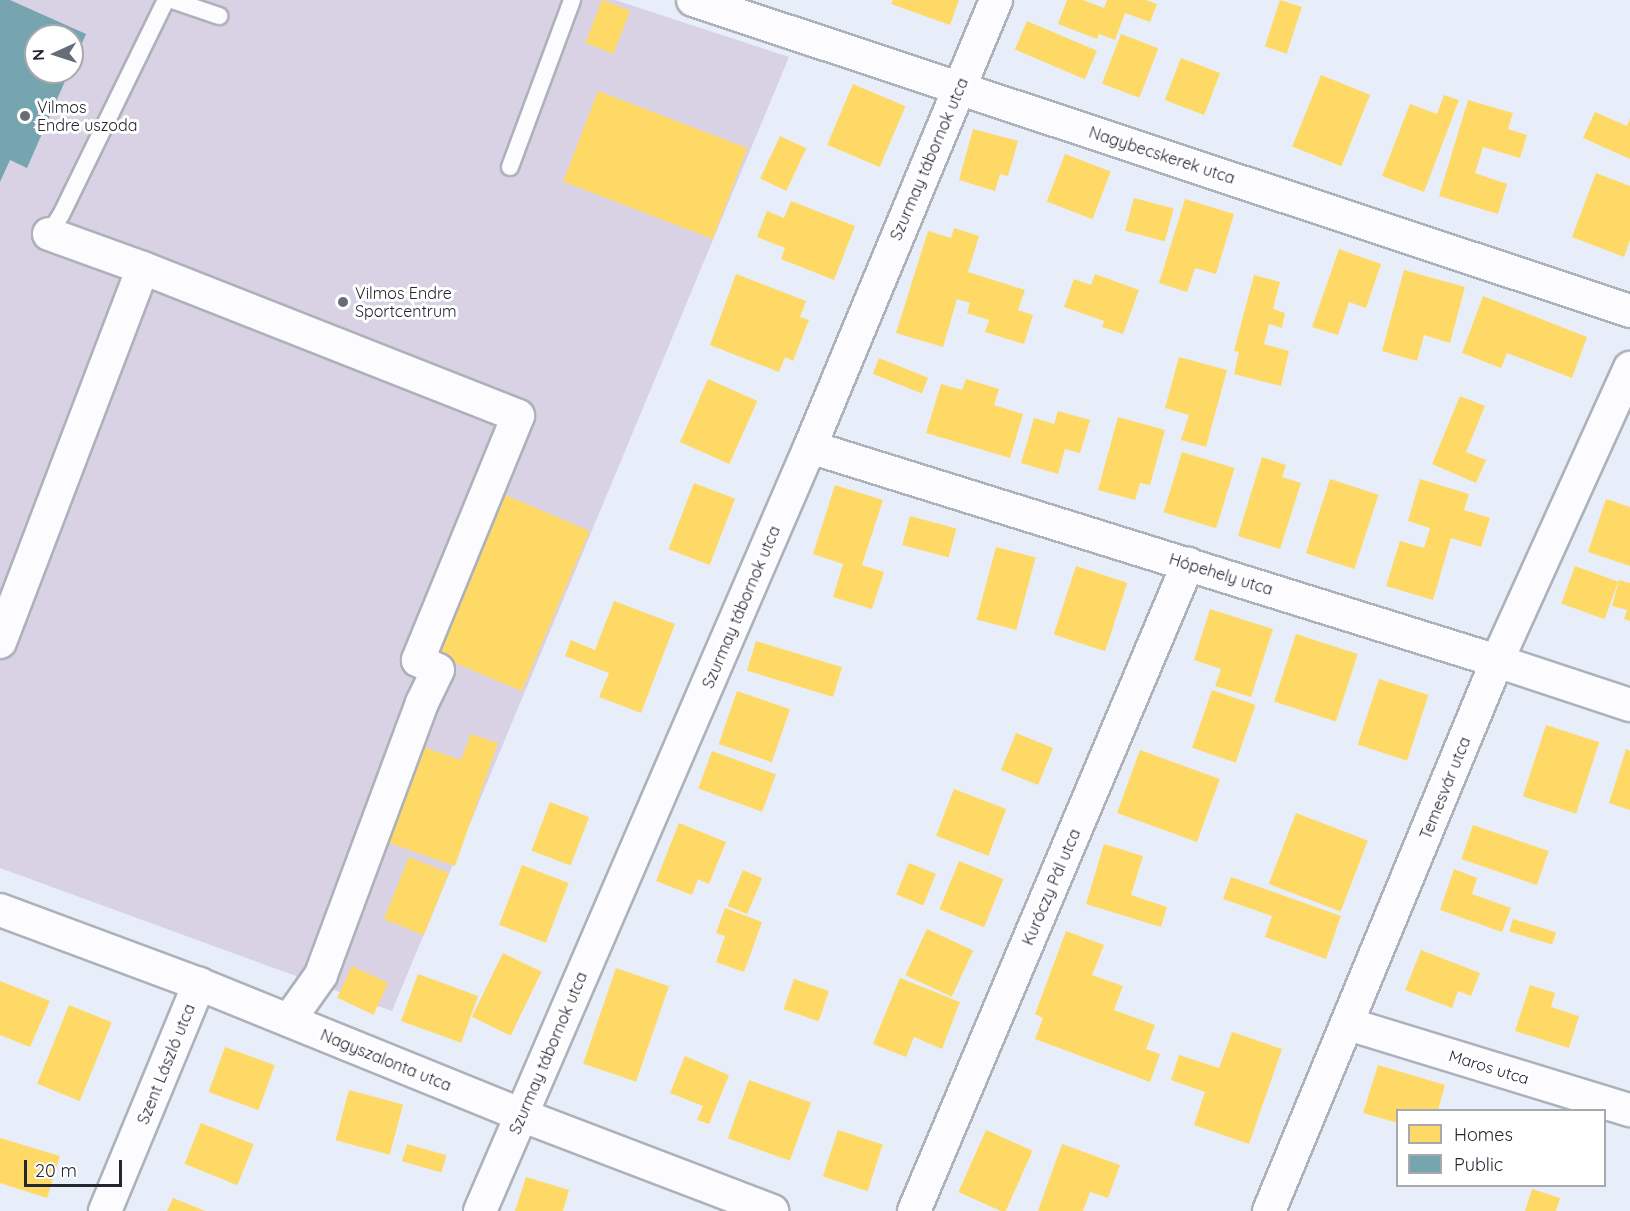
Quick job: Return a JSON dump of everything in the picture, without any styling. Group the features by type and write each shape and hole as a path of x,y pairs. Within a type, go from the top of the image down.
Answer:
{"street":[{"name":"Nagybecskerek utca","path":"693,0 1630,311"},
{"name":"Szurmay tábornok utca","path":"480,1211 810,447 996,0"},
{"path":"49,234 143,268 518,416 418,660 438,670 422,703 321,975 289,1020"},
{"path":"0,642 143,268"},
{"name":"Temesvár utca","path":"1269,1211 1497,661 1630,368"},
{"name":"Hópehely utca","path":"810,447 1497,661 1630,705"},
{"name":"Kuróczy Pál utca","path":"914,1211 1188,564"},
{"name":"Nagyszalonta utca","path":"0,910 199,984 521,1114 772,1211"},
{"name":"Szent László utca","path":"105,1211 199,984"},
{"name":"Maros utca","path":"1348,1024 1630,1110"}],"lane":[{"path":"49,234 61,215 166,0"},
{"path":"172,0 219,16"},
{"path":"510,167 572,0"}],"shaded area":[{"name":"Vilmos Endre Sportcentrum","path":"0,0 615,0 789,57 392,1011 0,868"}],"building: Homes":[{"path":"602,0 630,11 614,54 586,43"},
{"path":"893,0 959,0 950,25 891,4"},
{"path":"1067,0 1083,0 1104,8 1107,0 1146,0 1157,4 1150,22 1125,13 1115,40 1099,34 1097,39 1058,24"},
{"path":"1280,0 1302,7 1287,54 1265,47"},
{"path":"1027,21 1097,51 1085,79 1015,50"},
{"path":"1121,34 1158,48 1139,98 1102,83"},
{"path":"1181,58 1220,73 1204,115 1165,100"},
{"path":"1321,75 1370,95 1341,166 1292,146"},
{"path":"853,84 905,106 880,167 827,145"},
{"path":"598,91 747,148 713,239 563,182"},
{"path":"1444,95 1459,100 1424,192 1382,176 1410,104 1437,114"},
{"path":"1468,100 1513,113 1508,129 1527,135 1520,158 1483,147 1475,173 1507,184 1498,214 1439,196"},
{"path":"1595,112 1627,126 1630,118 1630,159 1583,138"},
{"path":"973,129 1018,141 1008,176 1000,174 995,191 959,180"},
{"path":"780,136 806,148 786,191 760,179"},
{"path":"1065,154 1111,172 1092,219 1047,202"},
{"path":"1596,173 1630,186 1630,240 1624,257 1572,237"},
{"path":"1134,198 1174,209 1165,241 1125,231"},
{"path":"1185,199 1234,214 1216,274 1195,268 1187,292 1159,283"},
{"path":"791,201 855,226 834,280 781,259 785,248 757,237 767,211 784,218"},
{"path":"954,228 979,236 968,272 1025,290 1018,310 1033,315 1024,344 985,332 989,320 967,313 970,303 957,299 943,347 896,333 928,231 951,238"},
{"path":"1339,249 1381,264 1366,308 1349,302 1338,335 1312,327"},
{"path":"1404,270 1465,287 1450,343 1424,335 1417,361 1382,351"},
{"path":"736,274 806,301 800,317 809,320 793,361 785,357 779,372 710,345"},
{"path":"1095,274 1139,290 1123,334 1102,327 1104,321 1064,307 1074,279 1091,285"},
{"path":"1254,275 1280,282 1273,309 1285,313 1282,328 1269,324 1264,344 1289,351 1281,386 1234,374 1239,352 1234,351"},
{"path":"1483,296 1587,337 1572,378 1507,353 1501,368 1462,353"},
{"path":"1179,357 1227,370 1206,447 1181,440 1189,415 1165,408"},
{"path":"879,358 928,378 922,394 873,374"},
{"path":"708,379 757,401 729,464 680,442"},
{"path":"966,379 999,389 994,405 1023,414 1010,458 926,433 941,384 962,390"},
{"path":"1460,396 1485,406 1466,452 1486,460 1476,483 1432,464"},
{"path":"1058,411 1090,420 1080,453 1065,449 1058,474 1021,463 1034,418 1054,424"},
{"path":"1118,417 1165,430 1150,485 1140,483 1135,500 1098,490"},
{"path":"1182,452 1235,468 1216,528 1164,512"},
{"path":"1262,457 1286,465 1282,477 1301,483 1280,549 1238,536"},
{"path":"1330,479 1379,495 1354,569 1306,553"},
{"path":"1420,479 1469,494 1464,510 1490,518 1481,547 1451,538 1433,600 1386,586 1400,541 1424,548 1430,528 1408,521"},
{"path":"694,483 735,499 710,565 669,549"},
{"path":"835,485 883,500 862,565 884,572 872,609 833,597 843,564 813,554"},
{"path":"505,495 590,531 522,691 437,655"},
{"path":"1606,499 1630,507 1630,566 1588,552"},
{"path":"910,516 956,528 949,557 902,545"},
{"path":"996,547 1036,558 1016,630 977,619"},
{"path":"1076,566 1127,583 1105,651 1054,634"},
{"path":"1575,566 1618,582 1605,619 1561,604"},
{"path":"1619,580 1630,583 1630,621 1624,619 1627,610 1612,606"},
{"path":"614,601 675,624 641,713 599,697 609,673 565,656 571,640 595,650"},
{"path":"1210,609 1273,629 1251,697 1215,686 1221,669 1194,660"},
{"path":"1296,634 1358,654 1336,722 1274,702"},
{"path":"756,641 842,667 833,697 747,671"},
{"path":"1379,679 1428,695 1407,761 1358,745"},
{"path":"1212,690 1255,705 1236,763 1192,748"},
{"path":"737,691 790,709 772,762 719,744"},
{"path":"1546,725 1599,742 1576,814 1523,796"},
{"path":"1016,733 1053,748 1038,785 1001,770"},
{"path":"471,734 498,743 455,866 378,839 411,743 461,760"},
{"path":"1626,749 1630,751 1630,810 1609,803"},
{"path":"1140,750 1220,779 1197,842 1117,813"},
{"path":"712,751 776,774 762,812 698,789"},
{"path":"954,789 1006,809 988,856 936,836"},
{"path":"550,802 589,817 571,866 531,851"},
{"path":"1296,813 1368,841 1341,912 1269,884"},
{"path":"679,823 726,842 709,884 698,879 692,895 656,881"},
{"path":"1473,825 1549,851 1537,885 1461,859"},
{"path":"1104,844 1143,856 1131,895 1167,907 1161,927 1086,904"},
{"path":"409,857 449,873 424,935 384,919"},
{"path":"959,861 1004,879 984,927 940,909"},
{"path":"909,863 936,874 923,905 896,895"},
{"path":"522,865 569,883 546,943 499,925"},
{"path":"1454,869 1477,878 1472,894 1511,908 1502,932 1440,910"},
{"path":"743,870 762,878 747,914 728,906"},
{"path":"1231,877 1341,916 1326,959 1265,937 1272,916 1223,899"},
{"path":"725,908 762,922 744,972 716,962 725,936 716,933"},
{"path":"1513,919 1556,932 1552,945 1509,931"},
{"path":"927,929 973,951 952,997 905,975"},
{"path":"1066,931 1104,945 1092,975 1123,986 1114,1010 1155,1025 1146,1049 1160,1054 1150,1082 1035,1039 1043,1018 1035,1014"},
{"path":"1421,950 1480,973 1471,996 1458,991 1452,1008 1405,990"},
{"path":"503,953 542,972 511,1036 472,1017"},
{"path":"352,966 388,983 373,1015 337,998"},
{"path":"616,968 669,986 636,1082 583,1063"},
{"path":"418,974 478,996 461,1043 401,1021"},
{"path":"900,978 960,1002 942,1049 914,1037 906,1057 873,1044"},
{"path":"794,979 829,991 819,1021 784,1009"},
{"path":"0,981 50,1001 30,1047 0,1035"},
{"path":"1530,985 1555,993 1551,1007 1579,1016 1569,1048 1515,1031"},
{"path":"69,1005 112,1022 80,1101 37,1084"},
{"path":"1232,1032 1282,1049 1249,1144 1194,1125 1205,1092 1171,1080 1179,1055 1219,1068"},
{"path":"225,1047 275,1065 258,1110 209,1092"},
{"path":"685,1056 729,1075 709,1124 697,1120 703,1106 670,1093"},
{"path":"1378,1065 1445,1085 1438,1109 1396,1109 1396,1122 1363,1113"},
{"path":"749,1080 811,1103 790,1161 728,1138"},
{"path":"349,1090 403,1104 390,1155 336,1140"},
{"path":"201,1123 254,1144 237,1185 185,1164"},
{"path":"838,1130 883,1145 868,1191 823,1177"},
{"path":"986,1130 1033,1151 1006,1211 1001,1211 958,1192"},
{"path":"0,1138 60,1156 47,1198 0,1183"},
{"path":"407,1144 446,1155 441,1173 402,1161"},
{"path":"1062,1144 1120,1165 1108,1198 1090,1192 1083,1211 1038,1211"},
{"path":"526,1177 569,1190 563,1211 515,1211"},
{"path":"1532,1189 1560,1198 1556,1211 1525,1211"},
{"path":"173,1198 205,1211 167,1211"}],"building: Public":[{"name":"Vilmos Endre uszoda","path":"0,0 10,0 64,24 24,24 24,84 64,84 27,168 10,160 0,182"}],"place":[{"name":"Vilmos Endre uszoda","path":"25,116"},
{"name":"Vilmos Endre Sportcentrum","path":"343,302"}]}
